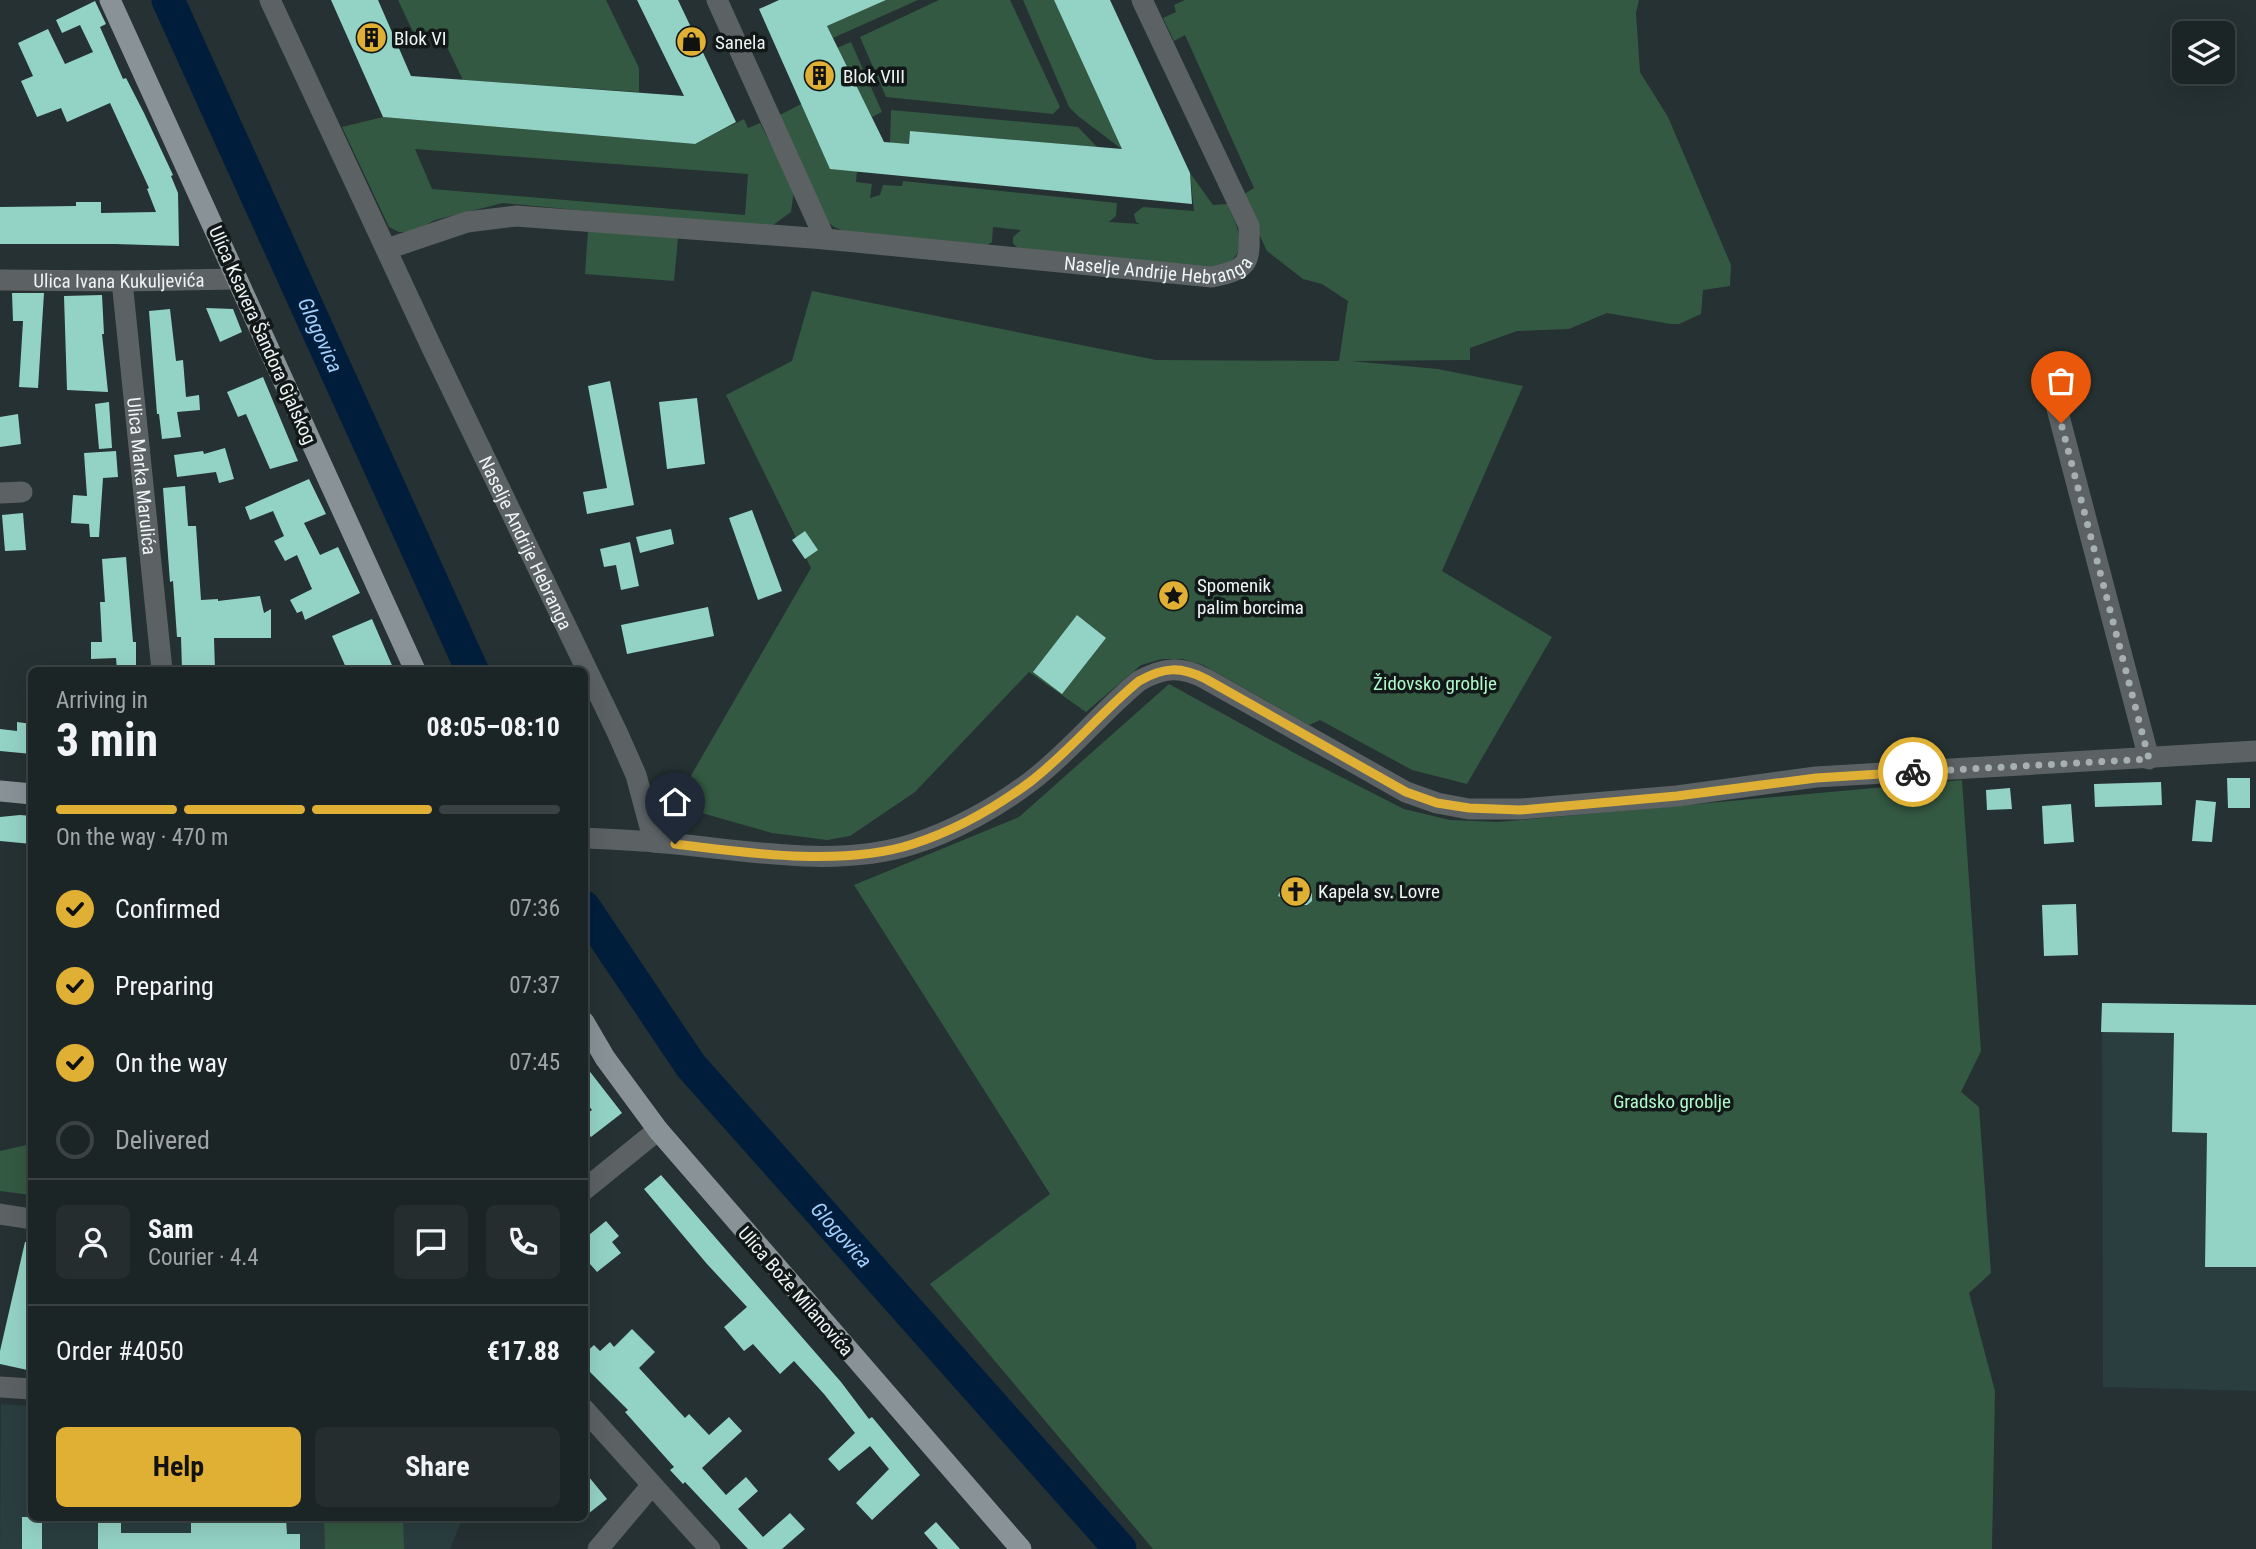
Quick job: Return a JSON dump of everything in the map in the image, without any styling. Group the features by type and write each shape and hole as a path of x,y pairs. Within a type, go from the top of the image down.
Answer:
{"main road":[{"name":"Ulica Ksavera Šandora Gjalskog","path":"110,0 414,667"},
{"path":"0,791 28,794"},
{"name":"Ulica Bože Milanovića","path":"588,1029 605,1058 658,1130 1021,1549"}],"street":[{"name":"Naselje Andrije Hebranga","path":"270,0 438,360 586,667"},
{"path":"717,0 825,239"},
{"name":"Naselje Andrije Hebranga","path":"387,249 467,222 516,216 825,239 1212,277 1236,272 1245,263 1250,251 1249,226 1142,0"},
{"name":"Ulica Ivana Kukuljevića","path":"0,280 237,279"},
{"name":"Ulica Marka Marulića","path":"122,281 162,667"},
{"path":"2054,397 2149,759"},
{"path":"0,493 22,492"},
{"path":"588,838 800,856 851,855 913,844 989,809 1031,781 1139,681 1155,672 1169,670 1189,671 1206,679 1406,792 1437,803 1469,808 1520,810 1677,796 1816,778 2256,751"},
{"name":"Naselje Andrije Hebranga","path":"588,672 636,775 654,842"},
{"path":"588,1187 658,1130"},
{"path":"0,1214 28,1218"},
{"path":"0,1387 28,1390"},
{"path":"588,1413 710,1549"},
{"path":"598,1549 652,1485"}],"shaded area":[{"path":"2102,1003 2256,1005 2256,1391 2103,1387"},
{"path":"1,1404 28,1406 28,1521 461,1521 450,1549 0,1549"}],"green space":[{"path":"398,0 606,0 639,68 639,92 463,80 447,47 437,48 427,34 417,40"},
{"path":"886,0 918,0 833,38 827,26"},
{"path":"939,0 1010,0 1060,107 1053,114 886,97 860,37"},
{"path":"1023,0 1054,0 1123,150 1069,107"},
{"name":"Židovsko groblje","path":"1185,0 1639,0 1636,13 1640,72 1668,117 1731,265 1730,286 1703,290 1701,314 1679,324 1607,313 1569,329 1517,331 1470,348 1470,360 1350,361 1438,369 1523,386 1442,571 1552,637 1467,784 1412,770 1320,720 1309,725 1203,665 1183,659 1162,659 1141,665 1086,712 1029,672 915,792 850,836 827,840 772,833 674,805 811,568 726,395 792,361 812,291 1156,360 1339,361 1348,301 1322,284 1303,279 1267,251 1241,196 1254,188 1185,35 1174,41 1163,18 1176,12 1174,5"},
{"path":"851,42 882,112 872,117 837,48"},
{"path":"801,104 857,171 856,182 872,184 870,198 880,195 883,185 902,186 903,181 1117,203 1116,216 1109,222 1140,224 1136,222 1134,214 1143,207 1194,211 1190,173 1213,205 1227,204 1238,231 1239,248 1230,262 1220,267 1019,250 1013,243 1013,237 1021,230 993,227 992,242 987,245 849,233 828,222 778,116"},
{"path":"891,110 1078,127 1097,147 910,131 909,144 890,143"},
{"path":"383,117 694,144 744,119 748,128 760,123 794,190 791,212 773,225 739,225 503,203 435,220 412,232 399,232 389,227 342,127","holes":["415,149 748,174 745,215 432,189"]},
{"path":"588,231 678,238 674,281 585,274"},
{"name":"Gradsko groblje","path":"1169,684 1298,755 1404,809 1450,820 1498,822 1962,780 1981,1051 1961,1092 1979,1107 1991,1273 1969,1293 1995,1391 1992,1549 1153,1549 930,1284 1050,1194 854,885 1019,817"},
{"path":"28,1145 28,1195 0,1191 0,1151"},
{"path":"324,1521 403,1521 404,1549 325,1549"}],"building":[{"name":"Blok VI","path":"331,0 378,0 411,76 684,96 637,0 678,0 736,122 695,144 383,117"},
{"name":"Blok VIII","path":"779,0 886,0 827,26 884,142 909,144 910,131 1122,149 1054,0 1110,0 1190,173 1192,204 830,169 759,9"},
{"path":"95,1 106,24 100,27 123,79 126,78 173,175 171,176 178,193 179,246 0,244 0,207 76,206 76,202 101,202 101,213 156,212 147,189 149,188 110,103 67,122 61,108 37,117 21,81 33,76 18,43 48,29 65,64 93,52 80,25 62,33 56,20"},
{"path":"12,293 44,293 38,388 19,387 23,321 13,321"},
{"path":"102,295 102,334 108,392 67,390 64,296"},
{"path":"206,308 233,309 242,332 220,342"},
{"path":"170,309 176,361 183,360 186,397 199,395 200,410 177,412 181,437 162,439 157,414 149,311"},
{"path":"263,377 298,461 270,469 246,414 238,417 227,392"},
{"path":"610,381 634,505 587,514 583,492 607,488 588,386"},
{"path":"697,398 705,464 667,469 659,402"},
{"path":"109,402 112,448 99,449 95,404"},
{"path":"18,414 21,444 0,447 0,417"},
{"path":"225,448 234,479 219,483 216,472 177,477 174,455 203,451 204,454"},
{"path":"116,451 118,477 103,478 99,537 90,537 89,524 71,523 73,495 87,496 84,453"},
{"path":"309,479 326,514 304,523 320,555 338,547 360,593 305,620 302,611 297,613 290,600 312,589 297,555 285,561 274,541 284,536 273,511 250,520 245,507"},
{"path":"185,486 188,526 196,526 201,600 218,601 260,596 264,613 271,609 271,638 214,638 215,667 182,667 181,637 177,637 173,581 170,582 163,488"},
{"path":"752,510 782,591 758,600 729,518"},
{"path":"23,513 26,550 5,551 2,515"},
{"path":"671,529 674,544 640,553 636,537"},
{"path":"805,531 818,550 805,559 792,540"},
{"path":"630,542 639,586 621,590 616,565 604,567 600,549"},
{"path":"126,557 133,642 136,642 136,667 117,667 116,658 91,659 91,642 102,642 100,602 105,602 102,559"},
{"path":"708,607 714,636 627,654 621,625"},
{"path":"1077,615 1106,638 1062,694 1033,672"},
{"path":"372,619 393,667 346,667 332,636"},
{"path":"17,722 28,723 28,754 0,751 0,729 17,731"},
{"path":"2227,778 2250,778 2250,808 2228,808"},
{"path":"2161,782 2162,805 2095,807 2094,784"},
{"path":"2010,788 2012,809 1987,810 1986,790"},
{"path":"2196,800 2216,802 2212,842 2192,841"},
{"path":"2071,804 2074,842 2044,844 2042,806"},
{"path":"28,816 28,844 0,841 0,817"},
{"name":"Kapela sv. Lovre","path":"1285,879 1306,888 1312,894 1312,901 1307,905 1300,905 1278,896"},
{"path":"2076,904 2078,955 2044,956 2042,905"},
{"path":"2102,1003 2256,1005 2256,1267 2205,1267 2207,1133 2172,1132 2174,1033 2101,1032"},
{"path":"588,1069 622,1113 591,1137 588,1134 588,1113 592,1110 588,1105"},
{"path":"661,1175 920,1475 872,1520 856,1503 889,1469 870,1446 839,1471 828,1459 855,1433 824,1394 794,1361 780,1374 753,1344 744,1351 724,1327 747,1307 644,1189"},
{"path":"606,1221 619,1236 612,1242 621,1253 597,1272 588,1262 588,1236"},
{"path":"25,1242 28,1242 28,1370 0,1364 0,1351"},
{"path":"632,1329 655,1352 639,1368 685,1418 689,1414 709,1435 729,1417 742,1431 702,1468 726,1495 746,1477 758,1491 738,1509 763,1537 790,1513 805,1529 782,1549 748,1549 685,1482 683,1484 670,1470 674,1467 625,1412 628,1410 588,1370 588,1350 594,1345 600,1351 610,1342 614,1347"},
{"path":"588,1476 607,1499 588,1514"},
{"path":"22,1517 28,1517 28,1521 42,1521 42,1549 22,1549"},
{"path":"98,1521 121,1521 121,1533 191,1533 191,1521 286,1521 287,1534 300,1534 300,1549 98,1549"},
{"path":"936,1522 960,1549 938,1549 924,1533"}],"waterway":[{"name":"Glogovica","path":"168,0 471,667"},
{"name":"Glogovica","path":"588,913 691,1066 1120,1549"}],"way so far":[{"path":"1913,772 2149,759 2061,423"}],"place":[{"name":"Blok VI","path":"371,38"},
{"name":"Sanela","path":"692,42"},
{"name":"Blok VIII","path":"820,76"},
{"name":"Spomenik palim borcima","path":"1174,596"},
{"name":"Kapela sv. Lovre","path":"1295,891"}],"route":[{"path":"675,844 800,856 851,855 913,844 989,809 1031,781 1139,681 1155,672 1169,670 1189,671 1206,679 1406,792 1437,803 1469,808 1520,810 1677,796 1816,778 1913,772"}]}
